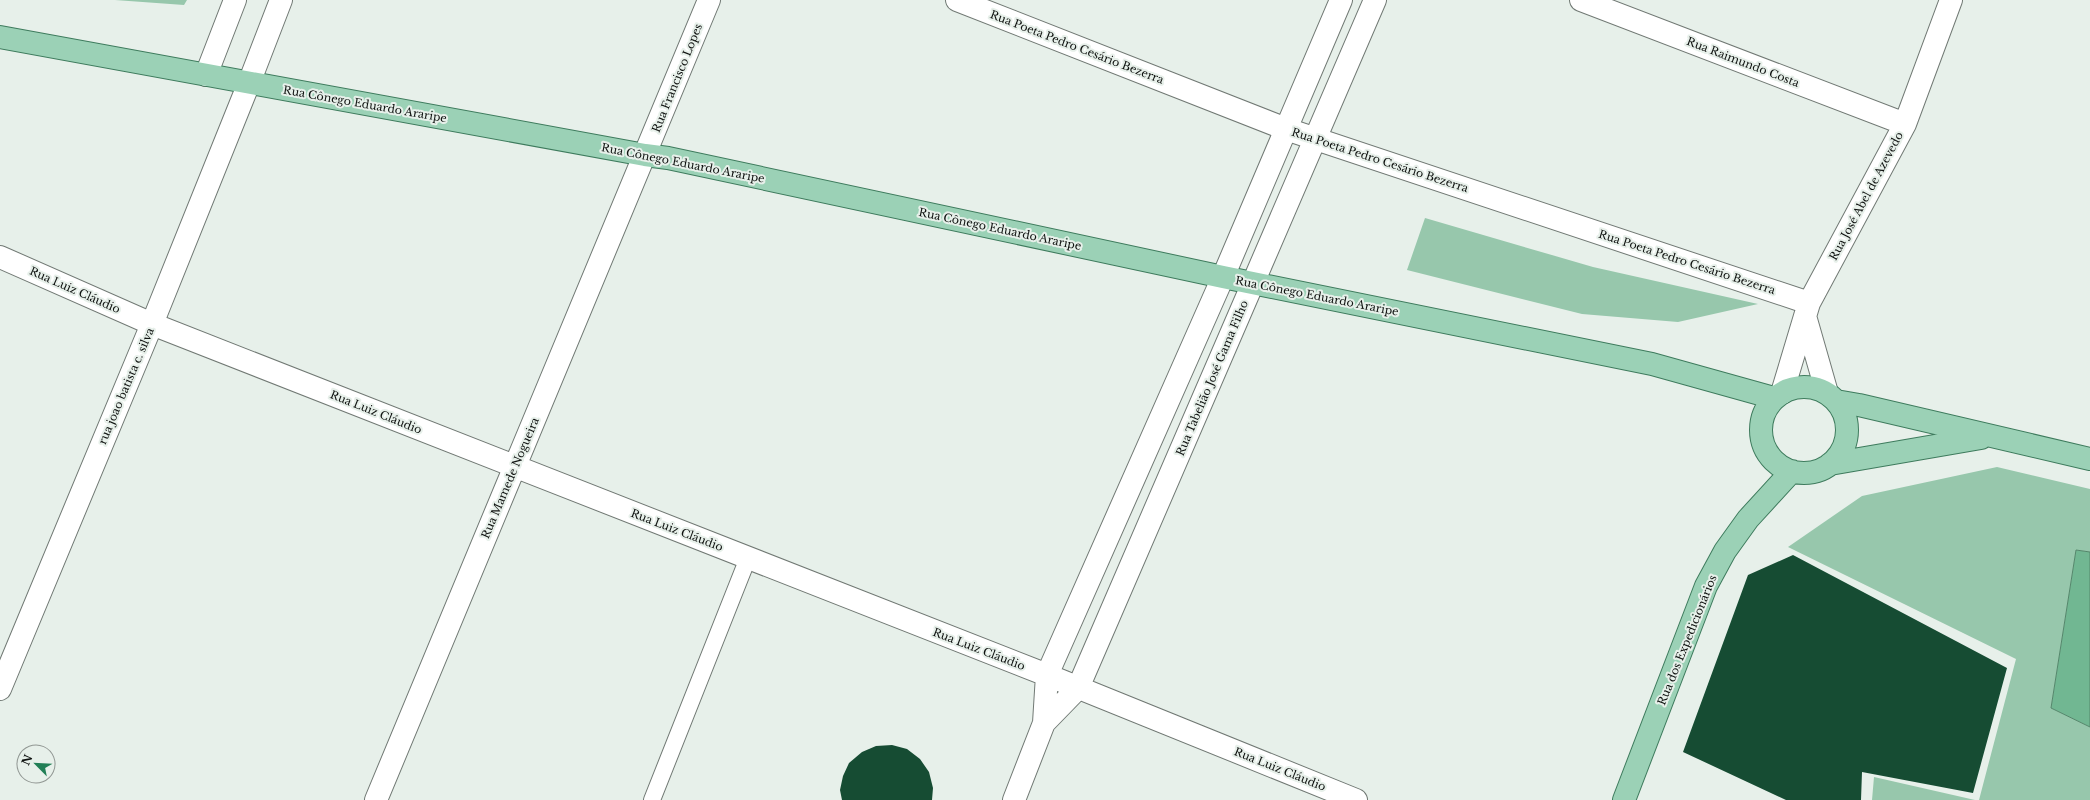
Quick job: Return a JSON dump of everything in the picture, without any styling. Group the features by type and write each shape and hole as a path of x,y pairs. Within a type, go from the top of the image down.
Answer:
{"main road":[{"name":"Rua Cônego Eduardo Araripe","path":"0,37 668,158 1223,277 1652,364 1778,395"},
{"path":"1832,397 1846,418 1846,439 1843,448 1830,464 1821,470 1812,473 1792,471 1780,466 1770,457 1764,446 1761,433 1762,420 1766,408 1778,395 1790,389 1810,387 1832,397 1859,405 2090,459"},
{"path":"1830,464 1990,436"},
{"name":"Rua dos Expedicionários","path":"1624,800 1706,586 1725,551 1748,519 1792,471"}],"street":[{"path":"206,75 235,0"},
{"name":"rua joao batista c. silva","path":"0,688 152,324 281,0"},
{"name":"Rua Francisco Lopes","path":"645,155 708,0"},
{"name":"Rua Poeta Pedro Cesário Bezerra","path":"957,0 1286,129 1807,309"},
{"name":"Rua Tabelião José Gama Filho","path":"1014,800 1044,723 1047,675 1223,277 1341,0"},
{"name":"Rua Tabelião José Gama Filho","path":"1044,723 1078,688 1375,0"},
{"name":"Rua Raimundo Costa","path":"1581,0 1905,124"},
{"name":"Rua José Abel de Azevedo","path":"1778,395 1807,309 1905,124 1951,0"},
{"name":"Rua Mamede Nogueira","path":"376,800 645,155"},
{"name":"Rua Luiz Cláudio","path":"0,257 152,324 1047,675 1356,800"},
{"path":"1807,309 1832,397"}],"lane":[{"path":"652,800 748,558"}],"shaded area":[{"path":"115,0 187,0 184,5"},
{"path":"1425,218 1593,267 1758,304 1678,322 1582,314 1407,270"},
{"path":"1997,467 2090,489 2090,552 2076,550 2051,708 2090,727 2090,800 1979,800 2016,659 1788,547 1862,496"},
{"path":"2076,550 2090,552 2090,727 2051,708"},
{"path":"1874,777 1975,800 1872,800"}],"building":[{"path":"1793,555 2007,668 1973,793 1862,772 1861,800 1786,800 1683,752 1748,575"},
{"path":"892,745 907,749 920,759 929,772 933,788 932,800 842,800 840,790 843,776 849,763 862,752 876,746"}]}
